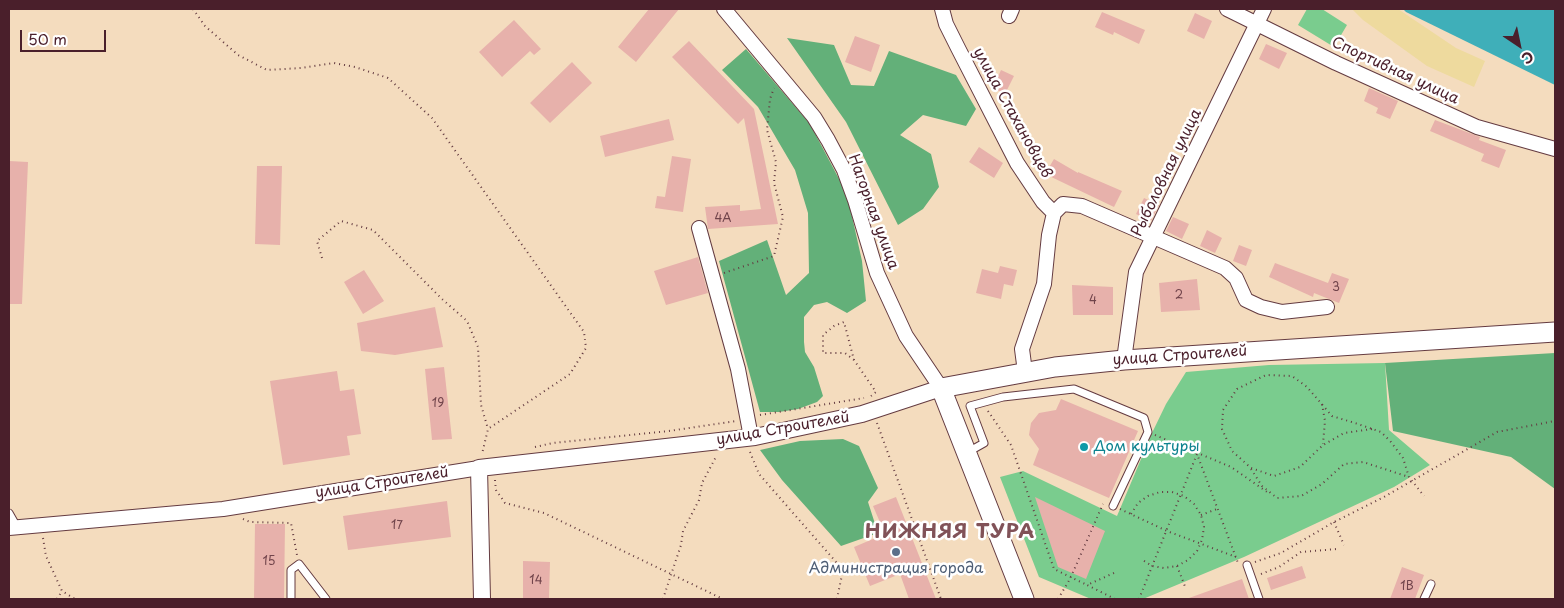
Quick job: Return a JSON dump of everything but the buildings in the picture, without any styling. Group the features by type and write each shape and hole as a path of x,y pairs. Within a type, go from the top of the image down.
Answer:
{"main road":[{"name":"улица Строителей","path":"941,388 1025,372 1124,360 1555,332"},
{"path":"941,388 1024,599"}],"street":[{"name":"Нагорная улица","path":"724,9 814,116 828,140 849,185 877,273 906,336 941,388"},
{"name":"улица Стахановцев","path":"942,9 946,24 1017,163 1043,202 1054,213"},
{"name":"Спортивная улица","path":"1227,9 1336,62 1478,127 1555,149"},
{"name":"Рыболовная улица","path":"1124,360 1136,272 1264,9"},
{"path":"1025,372 1022,350 1044,284 1049,235 1054,213 1063,204 1082,206 1225,268 1236,278 1246,300 1261,308 1282,312 1327,307"},
{"path":"699,228 738,369 751,437"},
{"name":"улица Строителей","path":"13,528 223,509 487,467 751,437 872,410 941,388"},
{"path":"482,599 487,467"}],"lane":[{"path":"966,453 984,443 970,406 1003,397 1074,389 1144,418 1148,432 1113,506"},
{"path":"9,513 13,528"},
{"path":"291,599 291,570 299,564 326,599"},
{"path":"1247,565 1259,599"},
{"path":"1424,599 1431,584"}],"path":[{"path":"193,9 205,26 238,55 267,70 301,68 334,63 355,67 388,78 432,118 584,332 586,348 570,374 488,429"},
{"path":"713,277 774,256 783,217 774,183 776,162 767,130 770,99 780,74"},
{"path":"322,258 317,241 341,221 373,230 442,300 468,321 478,347 481,405 488,429 487,467 496,490 505,503 544,513 723,599"},
{"path":"527,448 553,442 669,431 869,397 876,392 854,360 845,353 823,353 823,336 834,326 844,322 854,360"},
{"path":"1277,498 1262,486 1250,468 1232,451 1222,429 1223,410 1237,390 1266,375 1292,376 1307,387 1332,416 1380,432 1391,442 1403,458 1409,477 1424,496"},
{"path":"1322,404 1325,421 1323,445"},
{"path":"972,405 990,412 1011,445 1054,569 1070,579 1115,599"},
{"path":"872,410 941,599"},
{"path":"1247,565 1282,553 1334,522 1412,481 1497,432 1555,421"},
{"path":"1250,468 1274,476 1300,467 1323,445 1344,433 1372,429"},
{"path":"1148,432 1231,467 1254,485 1277,498 1301,496 1322,484 1344,464 1363,462 1409,477"},
{"path":"751,437 750,452 759,474 843,570 837,599"},
{"path":"663,599 672,576 683,531 699,500 702,482 716,457 722,441"},
{"path":"1139,599 1198,454"},
{"path":"1198,454 1240,568"},
{"path":"1131,514 1138,503 1148,496 1160,492 1172,492 1194,504 1201,514 1204,527 1201,544 1188,560 1177,566 1164,568 1152,566 1141,559"},
{"path":"1058,599 1070,579 1104,502 1166,531 1236,557"},
{"path":"1201,514 1218,509"},
{"path":"238,517 250,522 291,523 299,564"},
{"path":"1334,522 1344,545"},
{"path":"41,525 46,556 62,591 75,599"},
{"path":"1252,578 1279,567 1301,552 1337,549"},
{"path":"1177,566 1186,589"},
{"path":"1087,585 1114,572"},
{"path":"57,599 62,591"}],"green space":[{"path":"1307,9 1322,9 1347,25 1334,47 1298,25"},
{"path":"787,38 834,45 851,85 874,86 889,51 956,75 976,109 966,126 923,115 900,135 931,154 939,187 923,209 898,225 846,122"},
{"path":"746,49 810,124 847,194 862,261 866,301 847,313 827,302 814,305 804,317 805,352 814,367 823,396 817,402 798,409 779,412 760,412 719,261 767,240 786,295 809,273 808,213 795,170 758,107 722,70"},
{"path":"1555,353 1555,489 1511,457 1393,431 1385,363"},
{"path":"1385,363 1389,430 1430,465 1394,487 1244,557 1143,599 1091,599 1039,577 1000,477 1023,471 1117,516 1152,433 1166,404 1186,372 1269,365"},
{"path":"843,439 859,446 878,488 868,502 878,533 841,546 782,480 760,450 800,441"}],"sand":[{"path":"1352,9 1398,9 1456,48 1485,61 1474,87 1427,66 1363,20"}],"water":[{"path":"1403,9 1555,9 1555,85 1406,12"}],"place":[{"name":"Дом культуры","path":"1084,447"},
{"name":"Администрация города","path":"896,552"}],"district":[{"name":"НИЖНЯЯ ТУРА","path":"950,532"}]}
